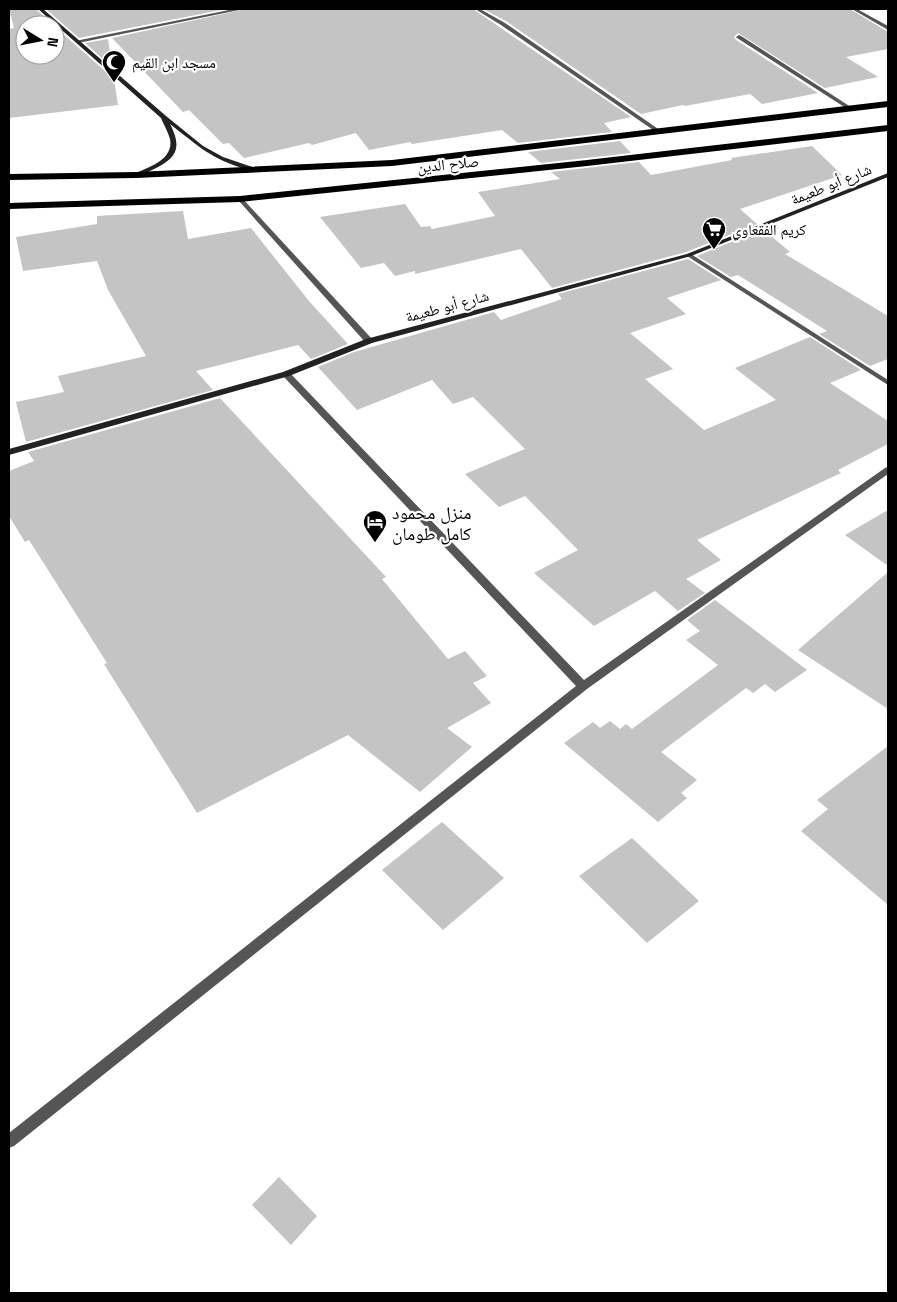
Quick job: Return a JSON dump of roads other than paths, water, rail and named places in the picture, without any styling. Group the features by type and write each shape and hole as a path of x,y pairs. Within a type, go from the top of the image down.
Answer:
{"highway":[{"name":"صلاح الدين","path":"9,177 136,175 392,163 660,133 888,104"},
{"name":"صلاح الدين","path":"9,206 240,199 568,166 888,128"}],"street":[{"path":"40,9 164,118 176,125 202,147 222,159 256,170"},
{"path":"78,41 241,9"},
{"path":"477,9 503,24 660,133"},
{"path":"854,9 888,28"},
{"path":"739,37 851,109"},
{"path":"136,175 157,165 173,152 176,142 164,118"},
{"name":"شارع أبو طعيمة","path":"9,452 286,374 369,341 689,255 888,175"},
{"path":"240,199 369,341"},
{"path":"689,255 888,383"},
{"path":"286,374 583,686"},
{"path":"9,1141 583,686 888,470"}],"place":[{"name":"مسجد ابن القيم","path":"114,83"},
{"name":"كريم الفقعاوي","path":"714,250"},
{"name":"منزل محمود كامل طومان","path":"375,543"}]}
